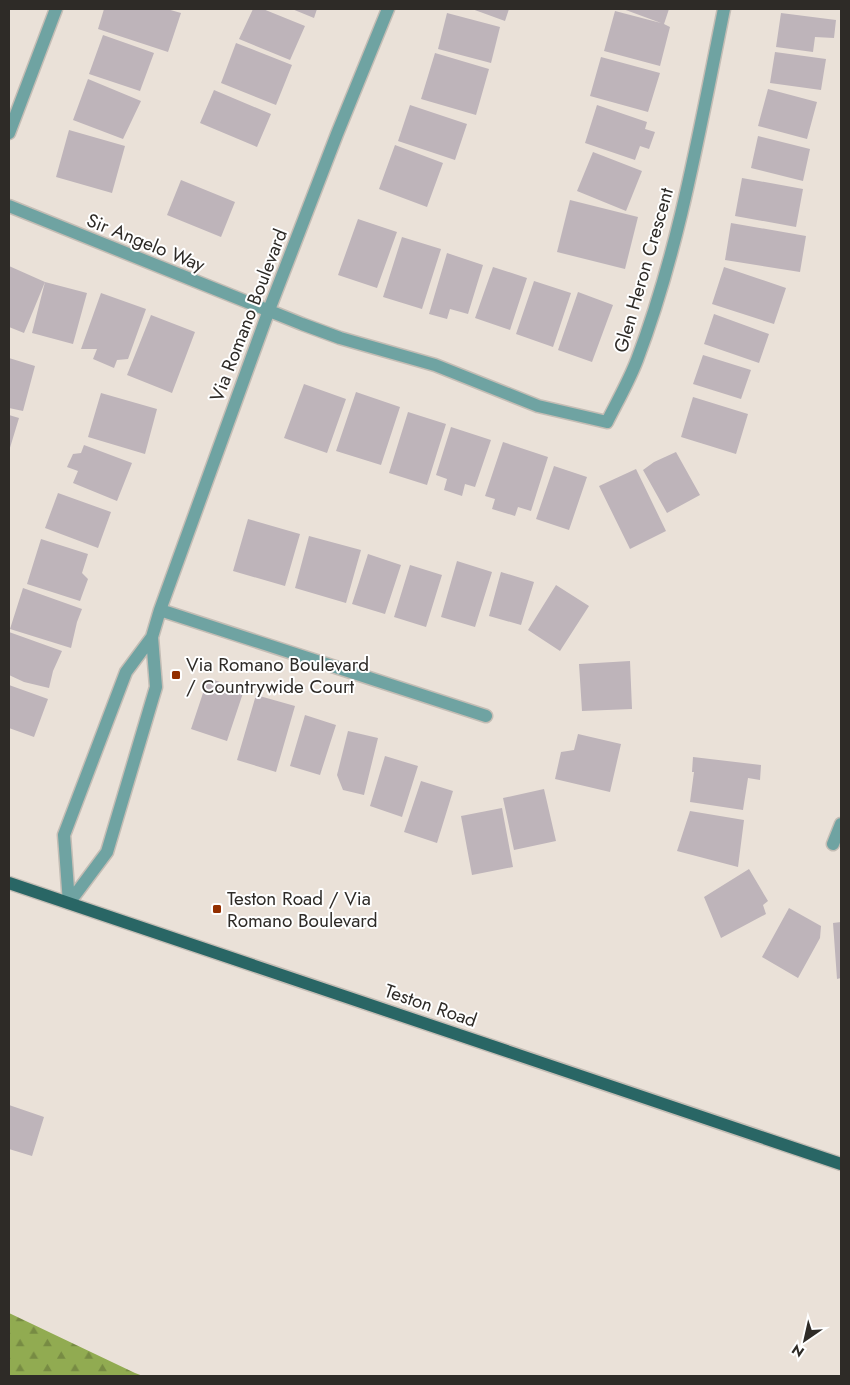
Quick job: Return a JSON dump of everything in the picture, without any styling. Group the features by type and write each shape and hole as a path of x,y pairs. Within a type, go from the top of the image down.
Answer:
{"main road":[{"name":"Teston Road","path":"9,883 841,1164"}],"street":[{"path":"9,133 56,9"},
{"name":"Via Romano Boulevard","path":"69,903 64,835 126,672 152,637 160,610 269,310 388,9"},
{"name":"Glen Heron Crescent","path":"269,310 340,338 435,365 538,406 607,422 637,362 663,282 692,166 724,9"},
{"name":"Sir Angelo Way","path":"9,206 233,298 269,310"},
{"path":"160,610 486,716"},
{"name":"Via Romano Boulevard","path":"69,903 107,852 156,687 152,637"},
{"path":"834,844 841,824"}],"green space":[{"path":"9,1313 135,1373 143,1376 9,1376"}],"building":[{"path":"104,9 167,9 181,13 168,52 98,29"},
{"path":"253,9 263,9 305,26 290,60 239,39"},
{"path":"292,9 317,9 314,18"},
{"path":"472,9 509,9 505,21"},
{"path":"623,9 669,9 664,24 670,27 660,66 604,51 615,11 661,23"},
{"path":"447,13 500,27 491,63 438,49"},
{"path":"781,13 836,20 834,38 815,37 813,52 776,47"},
{"path":"103,35 154,53 140,91 89,74"},
{"path":"236,43 292,65 276,105 221,83"},
{"path":"775,52 826,59 821,90 770,83"},
{"path":"435,53 489,69 476,115 421,99"},
{"path":"601,57 660,73 648,112 590,96"},
{"path":"88,79 141,101 123,139 73,120"},
{"path":"768,89 817,102 807,139 758,126"},
{"path":"214,90 271,114 257,147 200,123"},
{"path":"410,105 467,124 455,160 398,141"},
{"path":"597,105 647,122 645,129 655,132 649,149 640,146 635,160 585,143"},
{"path":"69,130 125,146 112,193 56,177"},
{"path":"758,136 810,149 803,181 751,168"},
{"path":"395,145 443,163 427,207 379,189"},
{"path":"593,152 642,171 626,211 577,191"},
{"path":"742,178 803,189 796,227 735,216"},
{"path":"181,180 235,202 221,237 167,215"},
{"path":"570,200 638,217 625,269 557,252"},
{"path":"358,219 397,232 377,288 338,275"},
{"path":"731,223 806,236 800,272 725,260"},
{"path":"402,237 441,249 422,309 383,297"},
{"path":"447,253 483,265 468,314 450,309 447,319 429,314"},
{"path":"9,266 45,282 24,333 9,327"},
{"path":"493,267 527,278 510,330 475,318"},
{"path":"724,267 786,288 774,324 712,304"},
{"path":"534,281 571,293 553,347 516,334"},
{"path":"45,282 87,293 73,344 32,333"},
{"path":"578,292 613,305 592,362 558,350"},
{"path":"101,293 146,309 128,359 117,360 114,368 93,359 97,349 81,349"},
{"path":"714,314 769,334 759,363 704,344"},
{"path":"151,315 195,332 172,393 127,375"},
{"path":"703,355 751,370 741,399 693,384"},
{"path":"9,358 35,366 23,411 9,408"},
{"path":"304,384 346,399 327,453 284,438"},
{"path":"356,392 400,407 381,465 336,451"},
{"path":"101,393 157,409 145,454 88,437"},
{"path":"693,397 748,414 736,454 681,437"},
{"path":"408,412 446,424 427,485 389,473"},
{"path":"9,415 19,418 9,451"},
{"path":"451,427 491,440 475,487 465,484 462,496 444,490 447,479 436,475"},
{"path":"503,442 548,457 531,511 518,507 515,516 492,509 495,499 485,496"},
{"path":"84,445 132,463 117,501 73,483 78,471 67,467 73,454 81,453"},
{"path":"676,452 700,495 667,513 643,470 654,462"},
{"path":"554,466 587,477 569,530 536,519"},
{"path":"636,469 666,531 630,549 599,486"},
{"path":"58,493 111,512 98,548 45,528"},
{"path":"248,519 300,534 285,586 233,571"},
{"path":"309,536 361,550 346,603 295,588"},
{"path":"41,539 88,554 82,573 88,579 80,601 27,584"},
{"path":"368,554 401,565 385,614 352,604"},
{"path":"457,561 492,572 475,627 441,617"},
{"path":"410,565 442,575 426,627 394,617"},
{"path":"501,572 534,582 521,625 489,616"},
{"path":"556,585 589,606 560,651 528,630"},
{"path":"23,588 82,609 71,648 10,629"},
{"path":"9,632 62,651 53,671 49,688 24,682 9,675"},
{"path":"630,661 632,709 582,711 579,664"},
{"path":"208,678 244,690 227,741 191,729"},
{"path":"9,685 48,699 34,737 9,728"},
{"path":"256,695 295,706 276,772 237,760"},
{"path":"305,715 336,725 320,775 290,766"},
{"path":"348,731 378,738 364,795 343,790 337,775"},
{"path":"578,734 621,744 610,792 555,779 561,752 574,750"},
{"path":"385,756 418,766 402,817 370,806"},
{"path":"693,757 761,765 760,780 748,778 743,810 690,802 694,772 692,772"},
{"path":"421,781 453,791 437,843 404,832"},
{"path":"544,789 556,841 514,850 503,798"},
{"path":"502,808 513,867 472,875 461,816"},
{"path":"690,811 744,820 738,867 677,851"},
{"path":"749,869 768,901 763,905 766,914 721,938 704,897"},
{"path":"789,908 821,926 820,938 798,978 762,957"},
{"path":"841,922 841,978 837,979 833,923"},
{"path":"9,1105 44,1117 32,1156 9,1149"}],"place":[{"name":"Via Romano Boulevard / Countrywide Court","path":"176,675"},
{"name":"Teston Road / Via Romano Boulevard","path":"217,909"}]}
